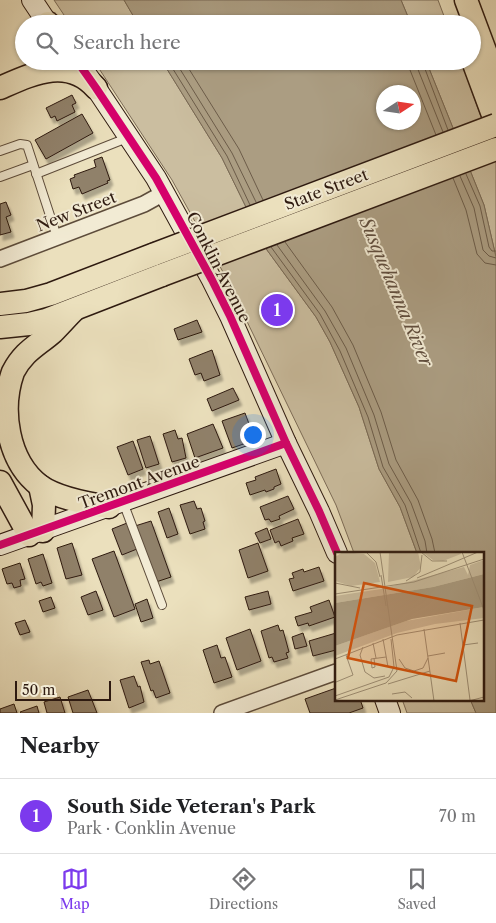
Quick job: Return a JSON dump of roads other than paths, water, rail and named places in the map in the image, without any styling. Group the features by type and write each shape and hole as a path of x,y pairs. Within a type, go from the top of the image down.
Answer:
{"main road":[{"path":"32,0 42,15"},
{"path":"449,0 466,9"},
{"path":"481,44 496,80"},
{"path":"0,88 33,70"},
{"path":"44,70 68,71 83,76 96,88"},
{"name":"Conklin Avenue","path":"83,70 164,193 224,303 337,552"},
{"path":"476,70 496,124"},
{"name":"State Street","path":"0,304 26,301 51,294 496,124"},
{"name":"State Street","path":"0,327 29,324 74,310 496,149"},
{"path":"74,310 52,333 26,354 12,373 4,410 8,441 19,463 40,486 65,497 116,505"},
{"name":"Tremont Avenue","path":"0,545 286,443"},
{"path":"0,482 36,533"},
{"path":"36,533 44,506 40,486"},
{"path":"385,700 390,713"}],"street":[{"name":"New Street","path":"0,259 144,204 164,193"},
{"path":"222,713 238,710 335,672"}],"lane":[{"path":"36,174 129,137"},
{"path":"0,151 20,144 27,145 57,237"},
{"path":"0,177 33,164"},
{"path":"116,505 162,605"}],"water":[{"path":"124,0 401,0 407,15 133,15"},
{"name":"Susquehanna River","path":"168,70 430,70 484,205 496,257 496,713 476,713 470,700 484,700 484,552 417,552 400,507 379,469 359,407 330,342 316,317 267,250 222,158"}],"place":[{"name":"South Side Veteran's Park","path":"277,310"}]}
